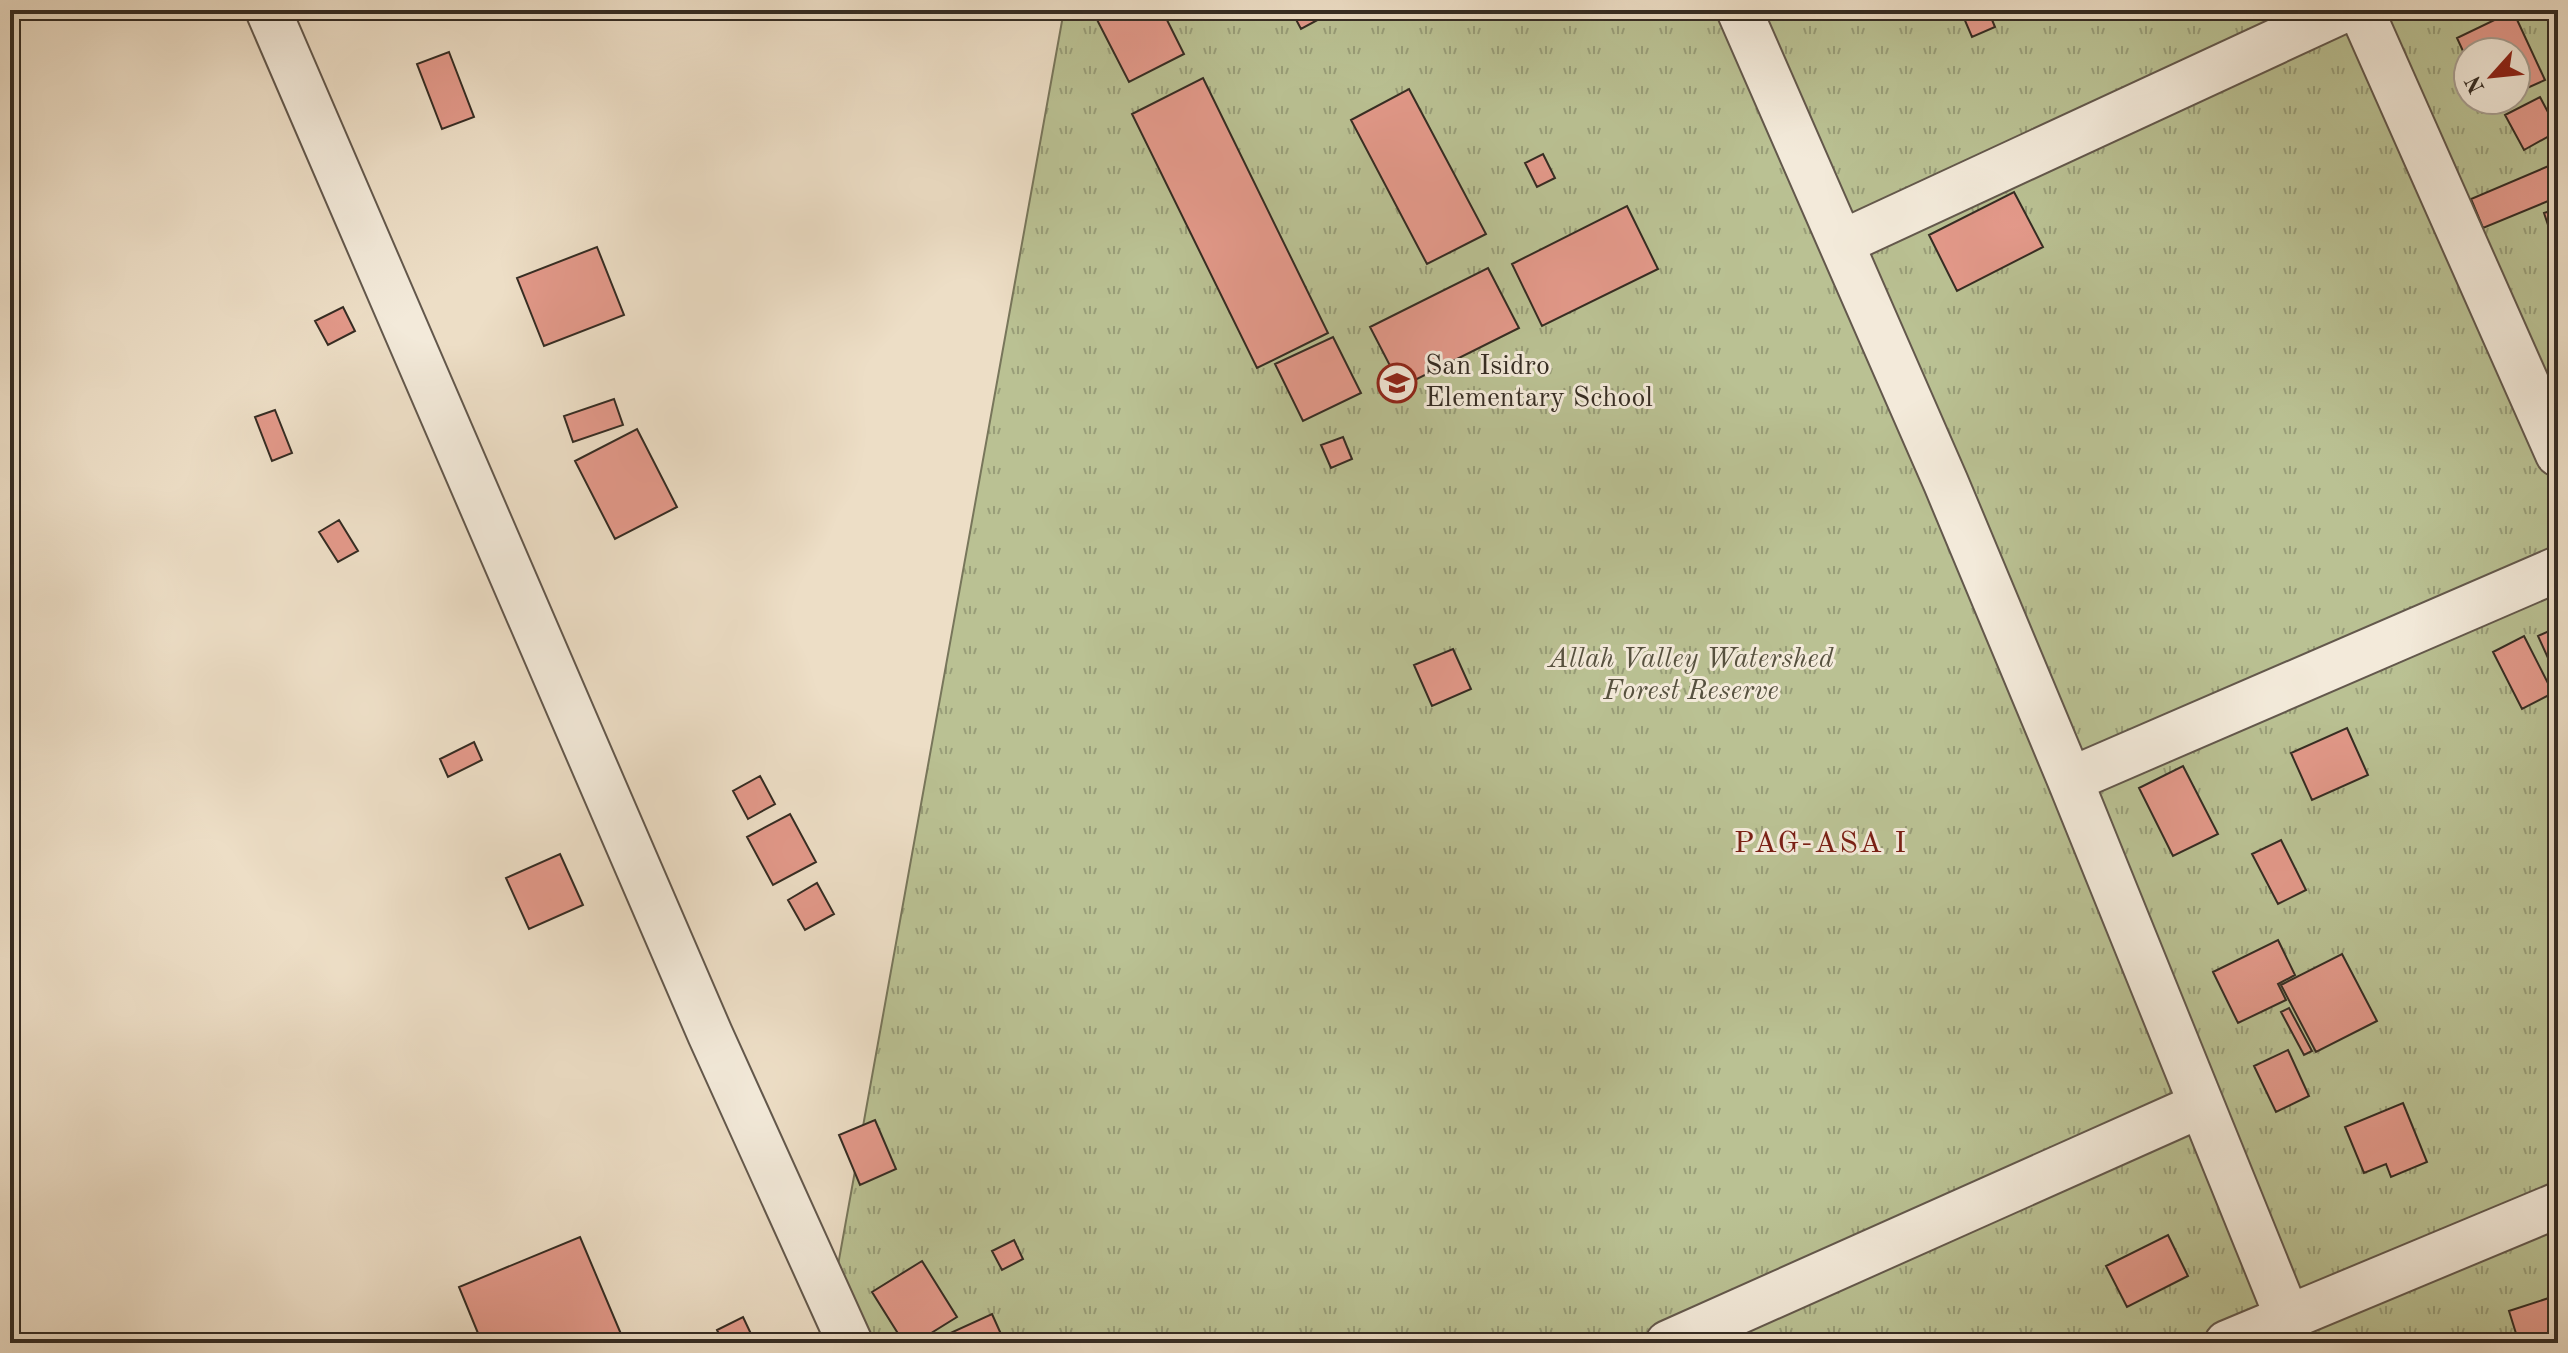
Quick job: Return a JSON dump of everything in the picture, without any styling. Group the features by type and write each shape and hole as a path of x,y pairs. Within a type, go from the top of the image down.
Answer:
{"street":[{"path":"268,10 704,1020 850,1343"},
{"path":"1739,10 1946,483 2287,1316"},
{"path":"1841,243 2344,10"},
{"path":"2361,10 2558,454"},
{"path":"2070,780 2558,569"},
{"path":"1668,1343 2201,1105"},
{"path":"2227,1343 2558,1205"}],"green space":[{"name":"Allah Valley Watershed Forest Reserve","path":"1064,10 2558,10 2558,1343 824,1343"}],"building":[{"path":"1092,10 1162,10 1184,54 1129,82"},
{"path":"1291,10 1336,10 1301,29"},
{"path":"1949,10 1988,10 1995,27 1972,37 1961,11 1951,16"},
{"path":"2513,11 2525,36 2461,36"},
{"path":"449,52 474,117 442,129 417,64"},
{"path":"2532,52 2545,80 2532,86"},
{"path":"1203,78 1328,333 1257,368 1132,114"},
{"path":"1409,89 1486,234 1427,264 1351,120"},
{"path":"2540,97 2558,131 2524,150 2506,116 2532,116 2532,101"},
{"path":"1543,154 1555,178 1537,187 1525,163"},
{"path":"2558,162 2558,171 2550,175 2558,197 2483,228 2471,199"},
{"path":"2014,192 2043,247 1957,291 1929,235"},
{"path":"1627,206 1658,269 1542,326 1512,264"},
{"path":"2557,209 2558,252 2544,213"},
{"path":"597,247 624,315 544,346 517,278"},
{"path":"1488,268 1519,328 1401,387 1370,327"},
{"path":"343,307 355,331 328,345 315,321"},
{"path":"1333,337 1361,393 1303,421 1275,364"},
{"path":"614,399 623,425 573,442 564,416"},
{"path":"275,410 292,453 272,461 255,417"},
{"path":"637,429 677,507 615,539 575,461"},
{"path":"1343,437 1352,459 1331,468 1321,445"},
{"path":"339,520 358,551 338,562 319,532"},
{"path":"2558,627 2558,680 2538,636"},
{"path":"2524,636 2553,693 2522,709 2493,652"},
{"path":"1453,649 1471,689 1432,706 1414,665"},
{"path":"2347,728 2368,775 2312,800 2291,753"},
{"path":"474,742 482,760 448,777 440,759"},
{"path":"2183,766 2218,834 2173,856 2139,788"},
{"path":"760,776 775,804 748,819 733,791"},
{"path":"790,814 816,862 773,885 747,837"},
{"path":"2281,840 2306,890 2278,904 2252,854"},
{"path":"560,854 583,905 529,929 506,878"},
{"path":"817,883 834,914 805,930 788,900"},
{"path":"2278,940 2295,975 2278,984 2286,1000 2238,1023 2213,972"},
{"path":"2342,954 2377,1021 2316,1052 2281,985"},
{"path":"2289,1008 2312,1051 2304,1055 2281,1012"},
{"path":"2288,1050 2309,1096 2276,1112 2254,1066"},
{"path":"2403,1103 2427,1162 2391,1177 2386,1164 2364,1173 2345,1127"},
{"path":"875,1120 896,1169 860,1185 839,1135"},
{"path":"2168,1235 2188,1276 2127,1307 2106,1266"},
{"path":"580,1237 621,1334 599,1343 482,1343 459,1287"},
{"path":"1014,1240 1023,1259 1002,1270 992,1251"},
{"path":"922,1261 957,1317 915,1343 904,1343 872,1292"},
{"path":"2558,1295 2558,1343 2519,1343 2509,1311"},
{"path":"992,1314 1005,1343 936,1343 935,1340"},
{"path":"743,1317 752,1336 737,1343 723,1343 717,1330"}],"place":[{"name":"San Isidro Elementary School","path":"1397,383"}],"district":[{"name":"PAG-ASA I","path":"1821,844"}]}
